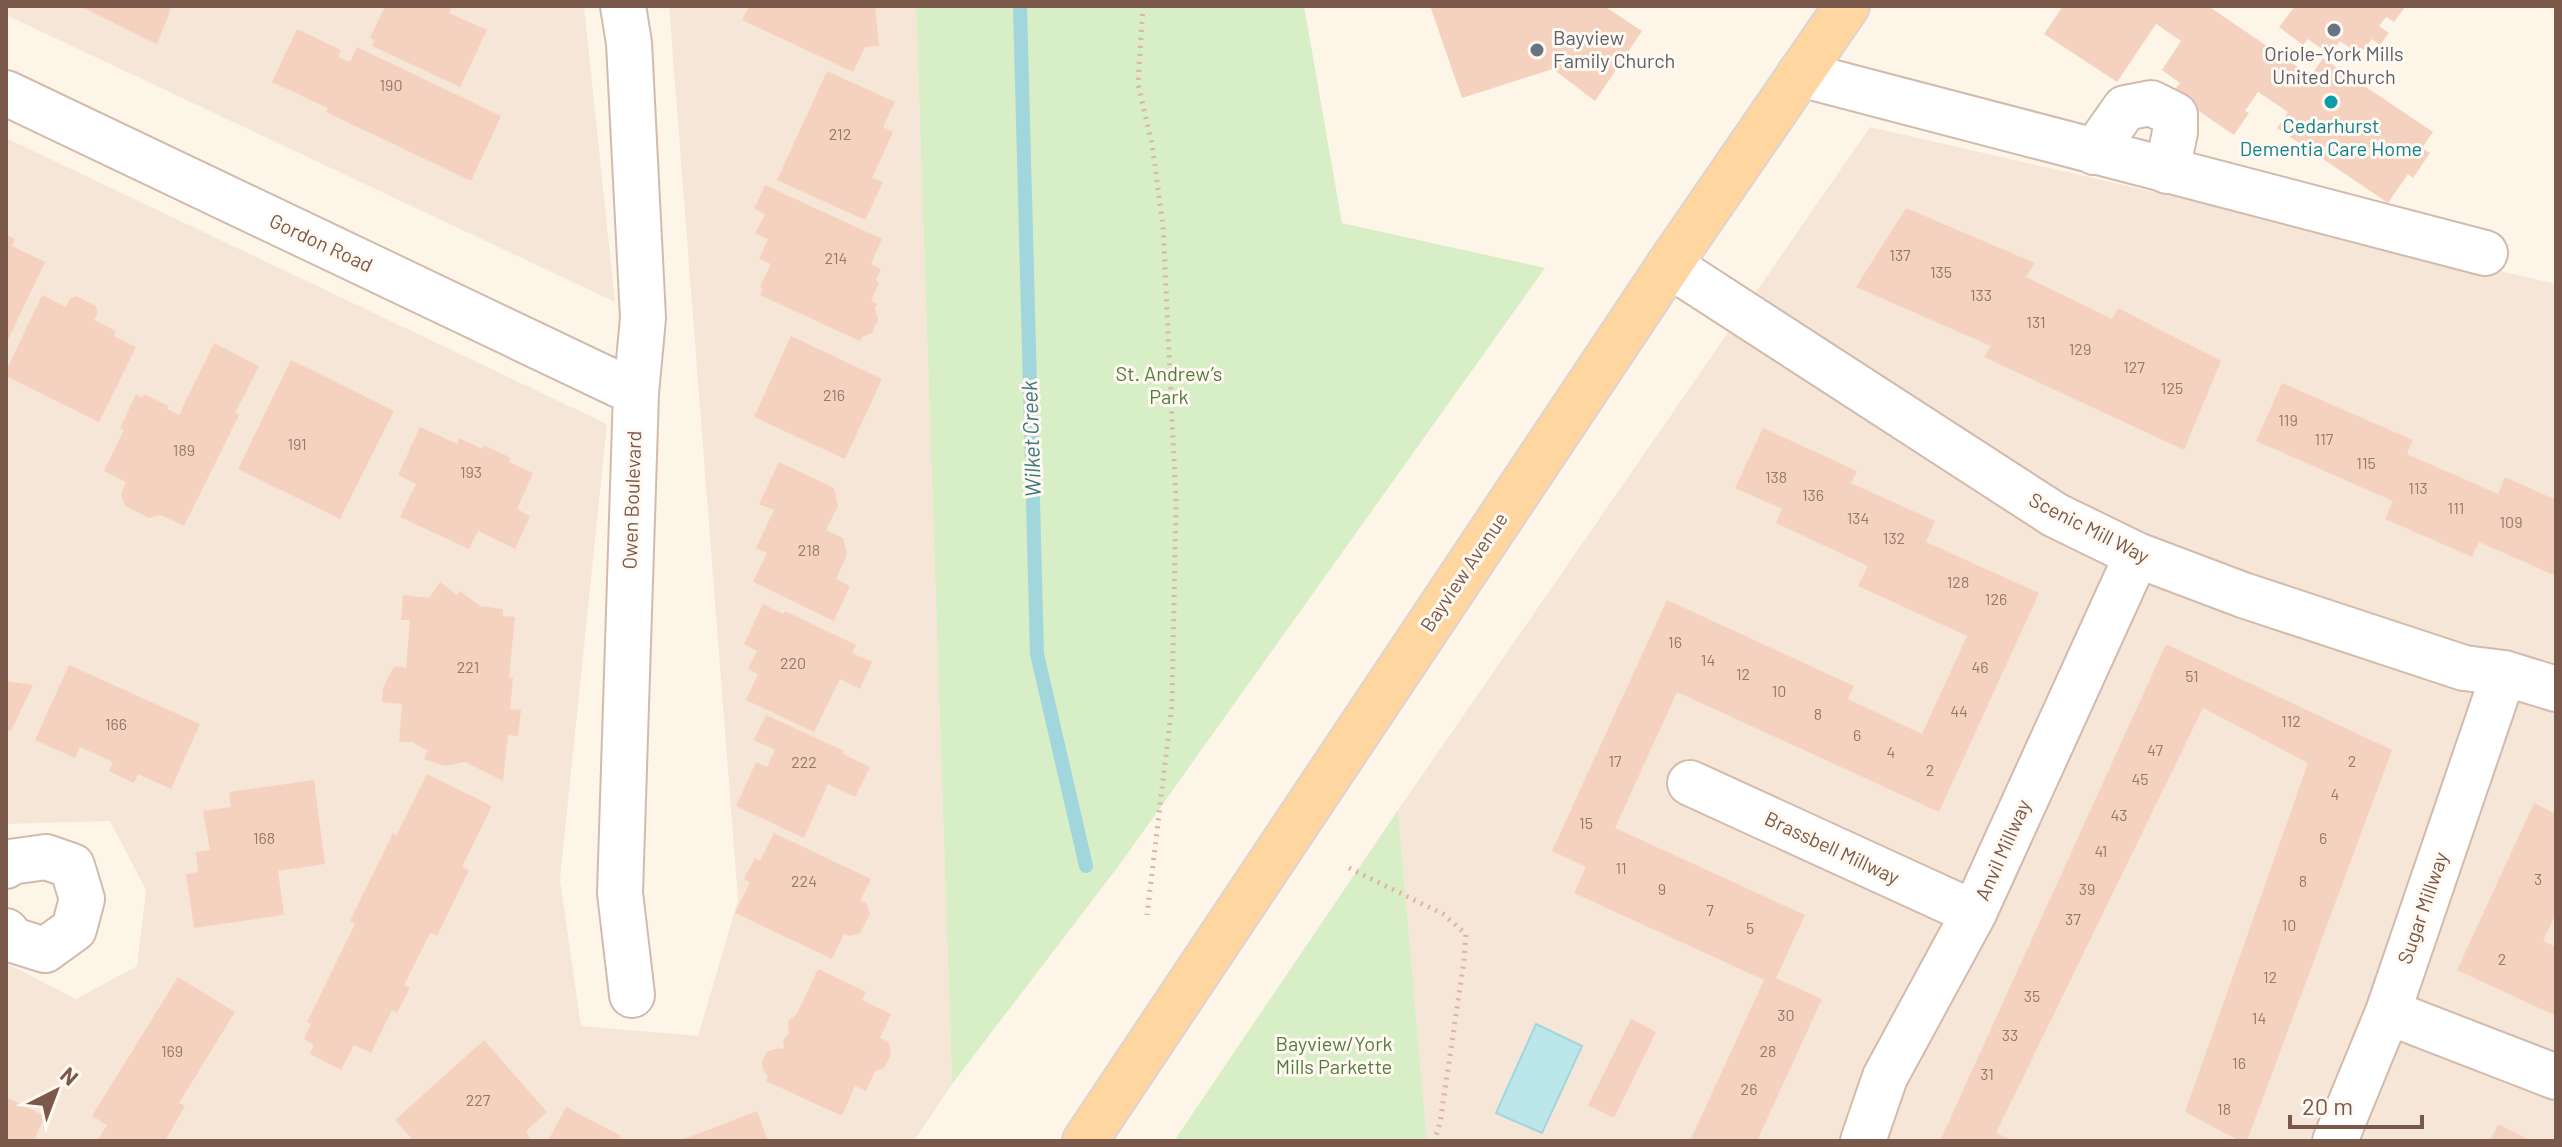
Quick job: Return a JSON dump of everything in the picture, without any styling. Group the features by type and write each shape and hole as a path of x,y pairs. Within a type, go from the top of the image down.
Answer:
{"main road":[{"name":"Bayview Avenue","path":"1085,1141 1669,265 1847,6"}],"street":[{"name":"Owen Boulevard","path":"623,6 629,43 643,318 636,393 620,893 632,995"},
{"path":"1800,74 2485,253"},
{"name":"Gordon Road","path":"6,93 636,393"},
{"path":"2094,152 2125,108 2151,103 2175,115 2175,132 2167,171"},
{"name":"Scenic Mill Way","path":"1669,265 2055,515 2137,555 2243,595 2464,668 2504,673 2556,689"},
{"name":"Anvil Millway","path":"1863,1141 1885,1077 1974,913 2137,555"},
{"name":"Sugar Millway","path":"2335,1141 2388,1012 2504,673"},
{"name":"Brassbell Millway","path":"1690,783 1974,913"},
{"path":"6,866 10,862 46,857 72,866 82,899 74,929 45,950 13,940 6,931"},
{"path":"2388,1012 2556,1077"}],"path":[{"path":"1143,6 1138,84 1152,144 1163,226 1176,502 1172,705 1147,915"},
{"path":"1349,868 1443,914 1466,934 1440,1123 1434,1141"}],"shaded area":[{"path":"6,6 584,6 615,302 6,15"},
{"path":"669,6 916,6 952,1084 914,1141 6,1141 6,963 76,999 137,966 146,890 110,821 6,824 6,138 607,424 560,879 581,1026 698,1036 738,900"},
{"path":"1870,127 2556,284 2556,1141 1427,1141 1398,810"}],"green space":[{"name":"St. Andrew’s Park","path":"916,6 1304,6 1342,223 1545,268 1120,864 952,1084"},
{"name":"Bayview/York Mills Parkette","path":"1398,810 1427,1141 1174,1141"}],"water":[{"path":"1536,1024 1582,1046 1542,1133 1496,1113"}],"building":[{"path":"79,6 172,6 157,44"},
{"path":"385,6 452,6 449,13 487,30 460,87 372,46 374,40 370,38"},
{"path":"749,6 875,6 879,46 865,47 853,72 742,20"},
{"name":"Bayview Family Church","path":"1430,6 1604,6 1642,31 1595,101 1553,69 1462,98"},
{"name":"Cedarhurst Dementia Care Home","path":"2063,6 2208,6 2311,76 2323,58 2433,132 2422,148 2430,153 2413,178 2408,174 2388,203 2277,128 2288,112 2258,92 2234,135 2172,93 2180,83 2162,70 2181,41 2156,24 2117,82 2044,34"},
{"name":"Oriole-York Mills United Church","path":"2295,6 2406,6 2394,22 2386,17 2379,26 2389,33 2380,45 2372,39 2360,55 2340,41 2330,55 2308,39 2303,45 2279,27"},
{"path":"297,29 341,50 338,57 350,62 357,47 501,116 471,181 326,112 328,108 272,82"},
{"path":"827,71 895,102 883,127 893,132 872,178 883,182 865,220 777,180"},
{"path":"765,185 882,239 871,264 881,269 871,301 877,304 878,320 872,333 860,341 760,295 763,288 760,287 771,264 759,259 768,239 755,234 765,214 754,209"},
{"path":"1906,208 2035,263 2026,277 2112,319 2118,308 2221,361 2184,450 1984,357 1991,346 1856,287"},
{"path":"6,235 15,239 12,246 45,262 6,344"},
{"path":"42,295 66,307 70,299 76,296 96,306 98,313 94,320 116,331 114,336 136,347 99,422 6,376"},
{"path":"791,336 882,379 845,459 754,417"},
{"path":"214,343 259,366 235,413 239,415 184,526 161,515 149,518 125,506 121,494 126,482 104,471 124,430 120,428 136,394 142,398 144,394 169,406 167,409 179,415"},
{"path":"291,360 394,411 340,519 238,469"},
{"path":"2282,383 2413,440 2407,454 2498,494 2505,477 2556,500 2556,576 2479,542 2472,557 2385,519 2393,501 2256,441"},
{"path":"420,427 457,444 459,438 482,449 484,445 533,473 517,509 530,516 515,549 478,531 469,549 400,517 416,484 398,475"},
{"path":"1763,428 1857,471 1851,483 1935,521 1926,542 2039,593 1939,812 1677,692 1615,828 1805,915 1776,978 1822,999 1757,1141 1690,1141 1764,980 1574,893 1586,867 1552,851 1667,600 1854,686 1848,699 1922,734 1967,636 1858,586 1868,566 1776,523 1782,509 1735,488"},
{"path":"779,462 834,488 838,506 826,530 843,538 847,555 836,579 850,586 834,621 753,582 767,553 756,548 774,510 759,504"},
{"path":"440,582 457,595 460,591 480,606 503,609 503,616 515,617 509,678 513,678 510,709 521,710 518,736 508,735 503,781 465,762 445,766 424,759 428,751 412,742 399,742 402,704 382,702 383,688 390,673 395,666 406,668 410,620 401,620 403,595 429,598"},
{"path":"763,604 783,614 785,611 856,645 852,653 872,662 860,689 840,679 814,732 746,700 758,674 748,669 757,651 744,644"},
{"path":"2166,644 2392,750 2247,1141 2240,1141 2185,1112 2308,763 2203,708 1996,1133 2014,1141 1940,1141"},
{"path":"69,665 200,724 171,789 138,774 134,783 109,771 113,762 80,747 75,758 35,740"},
{"path":"6,681 33,685 11,731 6,730"},
{"path":"766,715 844,751 843,754 870,767 855,797 828,784 804,838 736,806 756,762 767,767 775,750 754,740"},
{"path":"427,774 492,806 462,867 469,870 437,936 430,933 404,985 410,988 397,1013 392,1010 371,1053 354,1045 341,1070 310,1054 314,1045 304,1039 311,1024 307,1022 355,924 350,921 393,833 396,836"},
{"path":"314,780 325,864 278,871 284,915 194,928 186,874 198,872 196,852 210,850 203,811 231,807 229,792"},
{"path":"2534,803 2556,814 2556,913 2543,941 2556,947 2556,1016 2457,970"},
{"path":"774,833 871,879 860,901 866,903 870,914 860,933 844,934 832,959 735,913 750,882 744,879 755,858 760,861"},
{"path":"818,969 866,992 862,1000 891,1014 880,1038 889,1042 891,1055 884,1068 875,1071 866,1091 855,1086 842,1116 766,1081 768,1077 763,1070 762,1062 767,1052 784,1049 783,1040 789,1033 788,1021 797,1014"},
{"path":"178,977 235,1012 179,1103 185,1106 165,1141 97,1141 107,1125 92,1116"},
{"path":"1631,1019 1656,1032 1614,1118 1588,1105"},
{"path":"484,1040 547,1112 526,1131 530,1138 527,1141 414,1141 395,1120"},
{"path":"6,1097 45,1116 34,1141 6,1141"},
{"path":"566,1107 621,1136 618,1141 548,1141"},
{"path":"757,1111 768,1141 679,1141"},
{"path":"2498,1124 2532,1141 2490,1141"}],"waterway":[{"name":"Wilket Creek","path":"1020,6 1037,654 1086,866"}],"place":[{"name":"Oriole-York Mills United Church","path":"2334,30"},
{"name":"Bayview Family Church","path":"1537,50"},
{"name":"Cedarhurst Dementia Care Home","path":"2331,102"}]}
